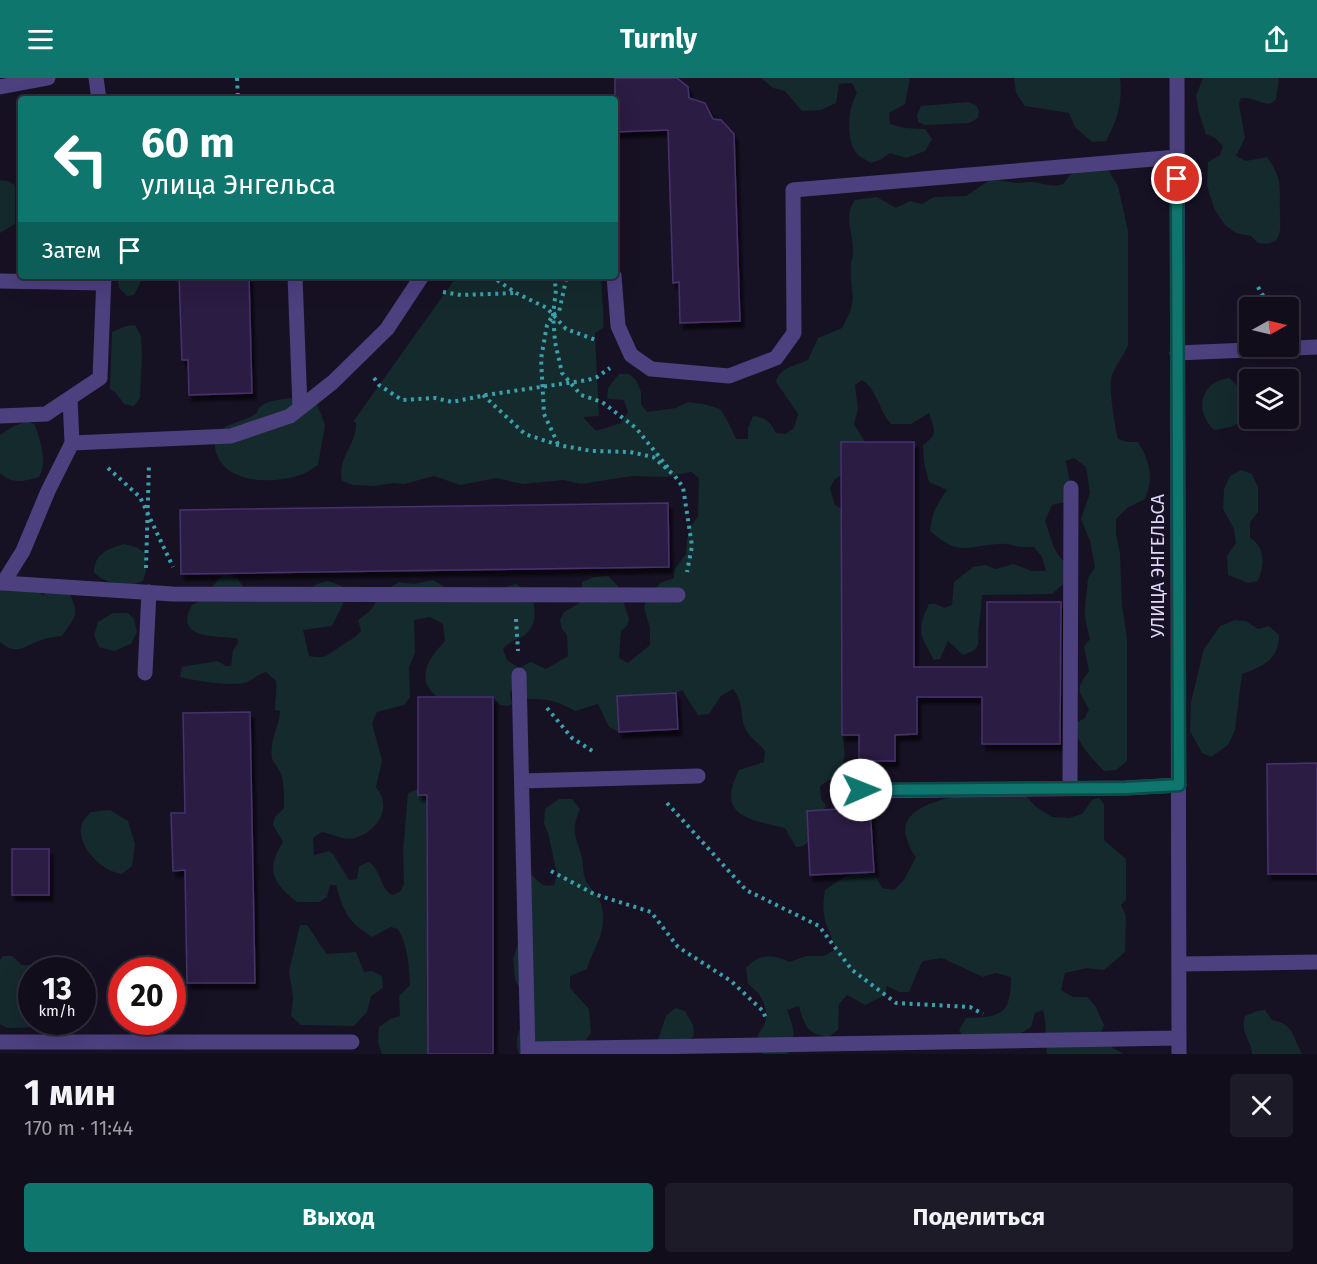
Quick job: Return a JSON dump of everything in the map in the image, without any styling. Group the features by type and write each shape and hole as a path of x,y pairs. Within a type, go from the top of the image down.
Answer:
{"street":[{"path":"0,87 48,78"},
{"path":"96,78 99,96"},
{"name":"УЛИЦА ЭНГЕЛЬСА","path":"1177,78 1179,1054"},
{"path":"614,279 618,326 628,348 651,369 729,376 776,358 794,333 793,189 1177,157"},
{"path":"295,279 300,408"},
{"path":"0,281 104,280 100,378 46,414 0,416"},
{"path":"72,443 231,436 290,416 333,382 387,329 419,280"},
{"path":"1177,352 1317,347"},
{"path":"1,583 23,551 72,443 70,398"},
{"path":"1070,788 1071,488"},
{"path":"1,583 198,594 678,595"},
{"path":"145,673 149,592"},
{"path":"519,675 528,1052 1179,1038"},
{"path":"522,782 698,776"},
{"path":"861,790 1179,785"},
{"path":"1179,964 1317,962"},
{"path":"0,1042 74,1048 352,1042"}],"path":[{"path":"237,78 238,96"},
{"path":"495,279 516,293 547,308 566,329 628,348"},
{"path":"554,279 555,342 562,372 581,395 602,402 636,428 683,487 692,546 687,572 678,595"},
{"path":"558,445 544,414 541,358 547,325 553,315 559,312 567,279"},
{"path":"419,280 434,290 461,295 516,293"},
{"path":"1258,287 1264,297"},
{"path":"358,357 379,385 402,400 435,398 452,402 597,377 628,348"},
{"path":"483,395 525,434 558,445 592,451 630,452 653,457 674,475"},
{"path":"149,592 145,553 151,440"},
{"path":"90,442 106,466 140,497 170,562 182,581 198,594"},
{"path":"514,595 519,675 572,738 600,755"},
{"path":"645,778 690,832 746,890 819,926 852,970 896,1003 970,1007 990,1017"},
{"path":"524,856 594,894 651,912 678,947 731,981 762,1011 779,1045"}],"green space":[{"path":"761,78 910,78 905,104 889,113 890,124 905,128 925,129 932,139 925,151 906,158 890,153 871,163 858,155 851,142 850,115 857,93 852,83 839,84 836,103 821,110 802,111 785,91 773,88"},
{"path":"1014,78 1120,78 1121,95 1118,111 1106,141 1092,142 1075,127 1069,113 1025,106 1016,93"},
{"path":"1203,78 1279,78 1276,99 1270,104 1241,98 1239,104 1245,138 1236,156 1246,161 1267,157 1276,172 1279,184 1280,224 1276,241 1267,244 1258,243 1251,236 1236,233 1225,225 1215,210 1207,186 1208,162 1220,155 1223,146 1215,138 1206,134 1199,113 1196,96"},
{"path":"968,102 976,105 979,111 978,118 969,123 925,125 918,122 917,115 921,106"},
{"path":"1083,165 1107,168 1118,186 1128,231 1128,345 1112,375 1111,397 1118,439 1138,442 1148,463 1150,477 1145,499 1127,508 1116,519 1122,606 1127,638 1127,761 1116,770 1104,771 1081,744 1074,724 1085,718 1089,709 1080,691 1081,683 1089,671 1084,646 1090,639 1085,604 1088,578 1095,568 1090,541 1081,519 1090,493 1086,467 1074,458 1066,461 1071,488 1066,502 1052,505 1045,521 1056,552 1071,568 1063,584 1052,594 982,595 977,647 963,655 948,641 940,659 934,660 921,633 922,621 929,604 936,604 944,608 952,605 954,582 973,567 985,565 996,569 1013,564 1032,571 1046,571 1042,557 1034,547 1005,544 957,547 949,545 930,531 935,510 947,490 929,482 924,462 923,445 931,438 934,431 929,413 911,424 891,424 875,394 862,380 855,385 858,409 854,424 865,442 841,475 834,480 830,489 835,505 842,509 842,735 844,760 837,774 820,786 821,799 826,805 824,810 807,811 809,841 803,846 796,847 785,828 749,818 734,807 731,798 739,770 764,762 765,751 746,730 741,705 733,689 721,696 709,714 698,715 682,690 676,693 617,696 619,732 609,727 598,704 575,711 552,701 526,698 513,685 510,694 512,704 508,706 500,705 493,697 437,697 427,685 426,672 433,655 445,641 443,624 430,617 414,620 415,653 409,667 410,697 404,705 377,712 372,723 382,761 376,787 383,802 380,817 370,830 355,838 343,838 322,832 313,838 314,855 329,851 349,880 357,879 359,866 369,862 388,892 392,895 400,892 404,884 403,851 408,793 418,789 418,795 427,795 428,1054 382,1054 378,1042 379,1027 390,1019 400,1016 399,996 410,985 404,943 398,929 391,927 372,937 357,926 341,902 336,885 330,885 327,897 319,902 297,902 277,882 273,868 274,861 283,842 273,825 275,817 284,808 284,789 271,752 280,711 275,710 276,681 266,672 247,682 237,684 212,683 180,677 182,667 186,666 217,661 231,666 233,650 238,639 208,636 193,631 187,619 192,605 202,599 225,574 238,579 248,594 308,591 317,584 328,581 342,586 343,604 332,626 303,630 309,656 324,657 361,631 358,620 371,610 380,594 399,582 414,584 433,580 456,593 474,596 516,584 532,595 534,612 532,627 524,636 503,649 507,660 519,668 531,662 546,669 568,656 567,635 562,629 560,620 564,612 581,602 582,582 594,577 608,576 618,586 629,619 627,626 621,631 619,658 628,663 650,645 650,628 644,607 647,599 660,583 674,578 674,570 686,554 691,526 698,516 699,478 691,472 666,477 632,476 581,484 563,480 523,484 496,478 460,485 434,476 404,484 375,486 353,485 342,481 342,465 354,438 356,422 353,422 455,279 602,279 603,328 595,333 599,416 583,417 596,431 621,423 628,412 624,400 607,399 608,388 619,374 629,374 636,380 641,392 641,404 647,412 676,408 688,402 704,404 720,409 736,439 748,439 748,428 753,416 767,421 776,433 785,434 794,428 798,414 776,382 778,377 789,368 808,360 818,338 842,328 851,309 853,252 849,218 851,206 855,200 877,197 896,208 910,201 922,204 934,197 966,196 991,179 1054,186 1063,184"},
{"path":"0,180 15,185 15,224 0,233"},
{"path":"118,279 142,279 134,295 127,296 119,288"},
{"path":"135,325 141,336 142,355 140,398 134,406 124,404 110,389 112,332"},
{"path":"1229,378 1239,388 1239,423 1231,427 1214,430 1202,406 1206,391 1219,381"},
{"path":"300,397 317,404 325,425 318,465 305,473 292,477 255,480 232,472 223,465 215,446 219,432 257,413 264,404"},
{"path":"28,421 35,425 41,444 42,471 39,477 14,481 0,473 0,435"},
{"path":"1241,470 1252,474 1258,487 1258,512 1250,522 1250,538 1261,551 1262,569 1258,581 1248,583 1228,575 1227,556 1236,543 1234,529 1223,509 1224,489 1230,476"},
{"path":"124,544 136,547 145,553 146,571 143,581 130,585 117,584 94,573 96,561 103,553"},
{"path":"0,578 27,584 43,595 55,586 66,586 75,612 72,622 62,636 47,638 17,649 12,649 0,642"},
{"path":"113,613 128,613 134,619 137,632 131,644 114,651 99,647 94,635 98,622"},
{"path":"1235,620 1246,621 1258,629 1269,626 1279,635 1278,644 1276,651 1268,661 1242,674 1235,730 1228,745 1211,757 1202,753 1190,731 1191,702 1204,649 1220,626"},
{"path":"1009,789 1028,798 1035,806 1052,817 1069,818 1082,814 1092,800 1099,798 1104,804 1104,840 1126,859 1126,900 1121,905 1126,916 1125,952 1104,970 1087,968 1065,973 1061,990 1073,997 1087,997 1096,1007 1104,1025 1101,1033 1113,1048 1124,1054 1047,1054 1043,1010 1035,1013 1031,1027 1015,1037 966,1041 959,1030 966,1018 988,1017 1002,1011 1009,999 1011,977 996,973 983,977 942,958 923,961 909,992 899,992 887,986 885,995 865,1005 847,995 839,1004 838,1030 828,1037 815,1034 808,1028 799,1006 787,1010 794,1032 788,1054 763,1054 759,1047 758,1037 765,1023 765,1007 759,994 748,984 746,968 761,957 777,957 790,962 806,956 824,956 836,949 824,915 825,890 850,873 874,872 882,888 894,890 904,880 916,857 906,836 907,823 914,813 945,799"},
{"path":"559,799 572,799 580,809 575,829 584,875 599,899 603,911 602,931 587,969 570,976 570,988 589,1009 591,1033 580,1048 565,1054 519,1054 517,1038 527,1014 515,979 513,959 520,938 517,892 524,878 532,875 544,885 554,885 557,874 544,824 545,809"},
{"path":"110,810 128,821 135,844 132,866 122,874 107,869 93,858 81,836 84,819 91,812"},
{"path":"300,925 307,925 327,954 356,952 364,972 372,971 382,976 383,988 371,996 367,1012 354,1026 301,1025 291,1016 293,997 289,971"},
{"path":"3,956 12,956 18,961 18,1028 7,1028 0,1024 0,960"},
{"path":"675,1008 685,1011 693,1025 694,1036 680,1046 658,1040 666,1016"},
{"path":"1265,1010 1272,1020 1289,1028 1302,1054 1252,1054 1244,1028 1245,1016"}],"building":[{"path":"615,78 677,78 688,87 689,98 705,103 713,119 721,120 734,134 740,321 680,323 679,282 673,283 668,130 618,132 618,96 615,96"},
{"path":"179,279 249,279 252,393 189,395 188,360 182,360"},
{"path":"841,442 914,442 914,667 987,667 987,602 1061,602 1060,744 982,744 982,697 917,697 917,734 895,735 895,761 859,761 859,735 842,735"},
{"path":"668,503 669,567 181,574 180,510"},
{"path":"676,693 678,729 619,732 617,696"},
{"path":"418,697 493,697 493,1054 428,1054 427,795 418,795"},
{"path":"250,712 255,983 187,983 185,870 173,871 171,813 185,813 183,713"},
{"path":"1317,763 1317,874 1268,874 1267,764"},
{"path":"870,807 874,872 810,875 807,811"},
{"path":"12,849 49,849 49,895 12,895"}],"route":[{"path":"861,790 1126,788 1179,785 1177,179"}]}
